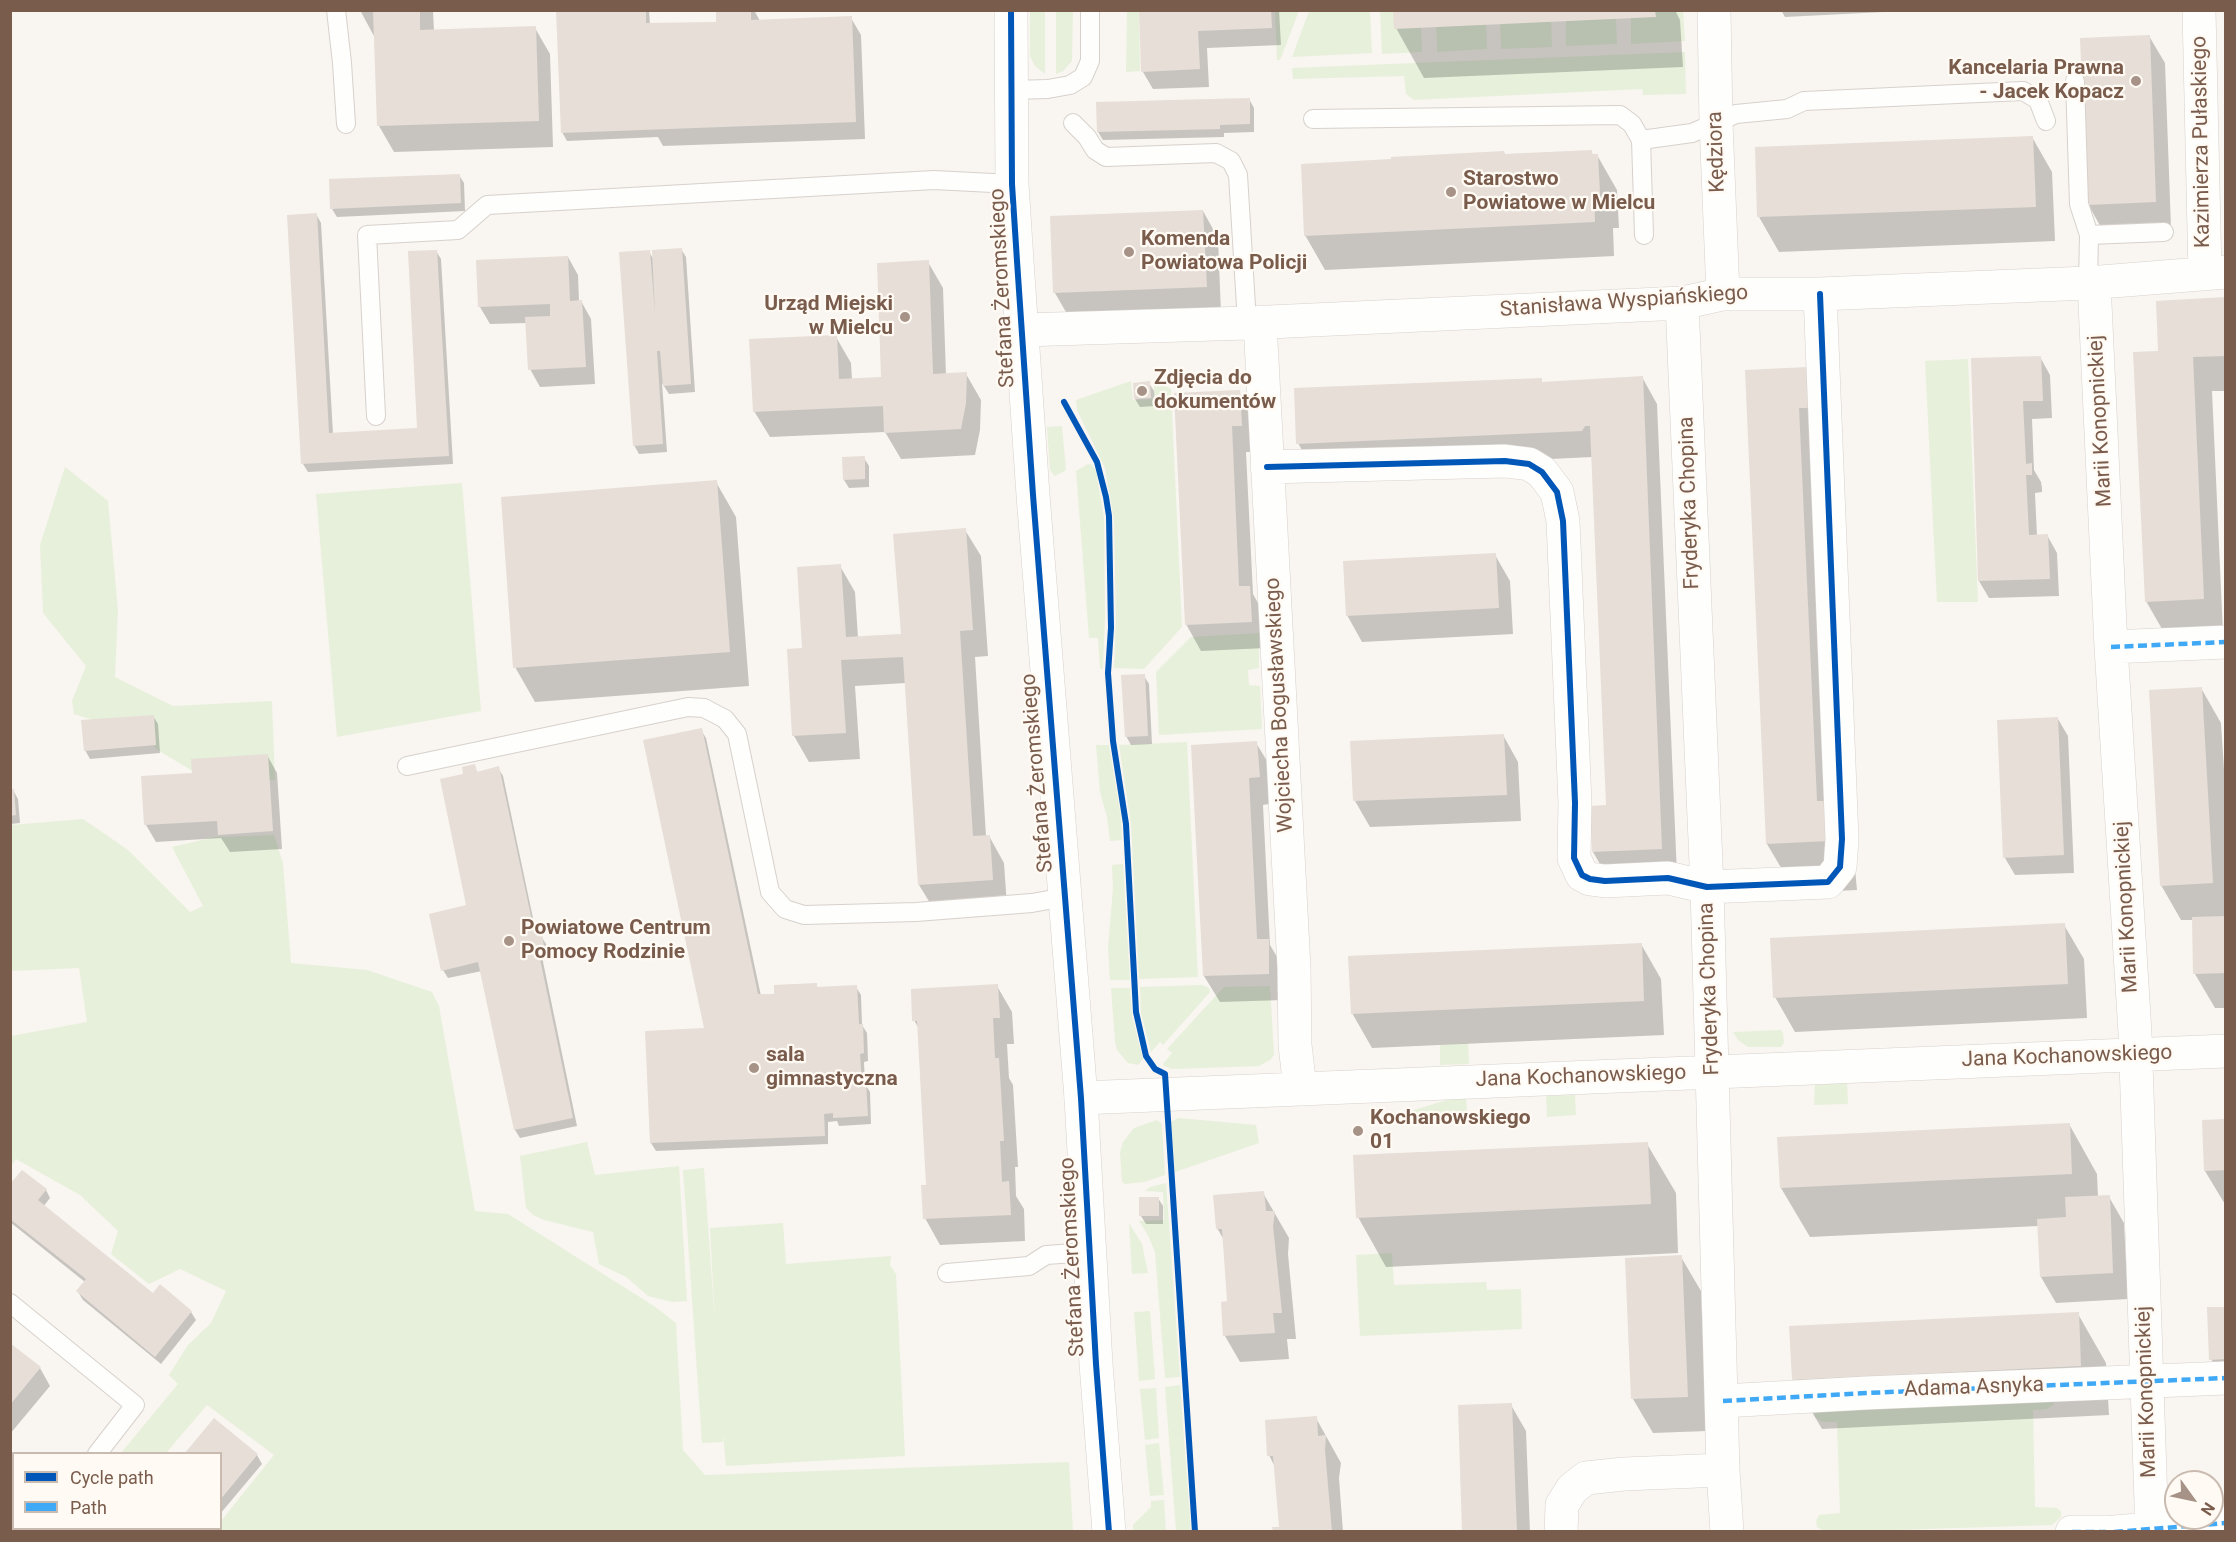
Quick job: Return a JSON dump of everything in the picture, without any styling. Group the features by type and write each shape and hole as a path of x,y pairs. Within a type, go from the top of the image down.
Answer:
{"street":[{"name":"Stefana Żeromskiego","path":"1011,10 1012,184 1033,495 1081,1098 1096,1364 1109,1532"},
{"name":"Kazimierza Pułaskiego","path":"2199,10 2215,273"},
{"name":"Kędziora","path":"1720,11 1716,123 1723,294"},
{"name":"Stanisława Wyspiańskiego","path":"1022,330 1682,303 1723,294 1820,294 2091,282 2215,273"},
{"name":"Marii Konopnickiej","path":"2091,282 2135,1033 2152,1530"},
{"path":"1267,467 1505,461 1528,464 1542,472 1557,492 1563,521 1575,803 1574,858 1582,875 1590,879 1605,881 1668,878 1707,887 1828,882 1840,867 1842,839 1820,294"},
{"name":"Fryderyka Chopina","path":"1682,303 1707,887 1723,1401 1723,1470 1727,1532"},
{"name":"Wojciecha Bogusławskiego","path":"1253,322 1267,467 1294,968 1295,1045 1300,1088"},
{"path":"2111,648 2226,642"},
{"name":"Jana Kochanowskiego","path":"1081,1098 2226,1051"},
{"name":"Adama Asnyka","path":"1723,1401 1878,1392 2226,1378"},
{"path":"1561,1532 1562,1505 1572,1489 1586,1478 1723,1470"},
{"path":"2114,1532 2226,1523"},
{"path":"2072,1532 2106,1532"}],"lane":[{"path":"336,10 342,63 345,124"},
{"path":"1012,90 1048,89 1070,85 1083,77 1090,61 1090,10"},
{"path":"2075,81 2079,204 2089,235 2091,282"},
{"path":"1641,140 1692,133 1736,114 1787,109 1804,101 2023,91 2038,100 2046,121"},
{"path":"1313,119 1620,115 1632,124 1641,140 1644,234"},
{"path":"1073,123 1087,137 1095,150 1106,157 1216,153 1231,161 1238,175 1253,322"},
{"path":"376,416 367,235 458,230 487,205 934,180 1012,184"},
{"path":"2089,235 2164,232"},
{"path":"407,766 688,707 704,708 725,719 737,734 770,892 785,909 804,915 916,912 1032,903 1065,897"},
{"path":"947,1272 1029,1266 1046,1256 1089,1252"},
{"path":"10,1303 135,1405 99,1452"}],"green space":[{"path":"1030,11 1045,11 1045,74 1035,66 1030,56"},
{"path":"1056,11 1073,11 1072,61 1063,71 1056,74"},
{"path":"1127,11 1139,11 1140,71 1126,72"},
{"path":"1275,11 1299,11 1280,60 1277,60"},
{"path":"1309,11 1370,11 1372,53 1292,57"},
{"path":"1380,11 1683,11 1685,41 1631,44 1631,14 1616,15 1617,44 1566,46 1566,17 1551,17 1552,47 1501,49 1500,20 1486,21 1487,49 1437,52 1436,23 1421,24 1422,52 1382,54"},
{"path":"1685,52 1686,94 1643,95 1642,89 1414,100 1406,94 1404,76 1293,79 1292,68"},
{"path":"1968,359 1978,602 1937,602 1925,361"},
{"path":"1154,380 1171,389 1182,627 1144,669 1114,668 1116,620 1114,520 1105,468 1077,410 1076,400 1131,381 1133,400 1154,399"},
{"path":"1062,426 1066,470 1055,476 1050,470 1047,427"},
{"path":"1088,464 1092,465 1096,471 1104,518 1103,669 1100,669 1098,638 1089,638 1076,471"},
{"path":"65,467 108,501 118,610 115,677 173,706 272,701 275,780 196,773 156,749 144,725 96,721 74,714 72,701 86,666 43,613 40,545"},
{"path":"462,483 481,711 337,737 316,494"},
{"path":"1259,633 1259,668 1248,670 1249,685 1260,686 1262,729 1159,735 1156,672 1191,637"},
{"path":"1187,742 1198,977 1139,979 1131,824 1119,745"},
{"path":"1096,745 1109,745 1121,817 1122,840 1110,841 1107,817 1100,792"},
{"path":"83,819 128,850 190,912 203,906 172,847 215,837 274,835 283,863 291,963 367,970 432,992 439,1006 475,1211 508,1214 654,1306 676,1323 683,1450 705,1475 1069,1462 1073,1531 212,1531 222,1530 222,1520 274,1455 207,1405 167,1452 122,1452 178,1384 169,1375 188,1345 211,1323 226,1291 180,1269 149,1284 111,1254 118,1231 80,1195 16,1159 11,1166 11,1036 87,1022 79,968 11,971 11,825"},
{"path":"1123,864 1130,980 1110,980 1108,948 1113,888 1112,865"},
{"path":"1202,985 1209,988 1210,992 1163,1045 1160,1042 1151,1052 1141,1013 1140,987"},
{"path":"1270,986 1274,1055 1270,1060 1259,1066 1172,1069 1164,1066 1163,1064 1172,1053 1167,1049 1224,987"},
{"path":"1111,988 1130,988 1132,1016 1143,1059 1138,1065 1128,1063 1117,1050"},
{"path":"1781,1030 1784,1043 1781,1047 1748,1047 1738,1040 1733,1032"},
{"path":"1468,1043 1469,1064 1440,1065 1440,1045"},
{"path":"1847,1083 1848,1104 1814,1105 1815,1085"},
{"path":"1575,1095 1576,1115 1547,1117 1546,1096"},
{"path":"1451,1099 1466,1099 1468,1120 1390,1123 1390,1117"},
{"path":"1178,1118 1256,1125 1259,1143 1175,1172 1171,1122"},
{"path":"1157,1120 1162,1124 1165,1175 1144,1182 1125,1184 1122,1182 1120,1152 1123,1142 1134,1128"},
{"path":"587,1142 595,1175 679,1166 687,1301 672,1302 648,1296 626,1277 599,1264 593,1232 544,1220 533,1215 526,1208 520,1156"},
{"path":"704,1168 715,1324 710,1228 783,1223 786,1264 891,1256 890,1265 896,1274 905,1456 726,1466 723,1434 723,1442 702,1443 683,1170"},
{"path":"1166,1183 1180,1377 1165,1378 1155,1252 1139,1221 1164,1220 1163,1192 1145,1191 1150,1187"},
{"path":"1129,1223 1142,1244 1148,1273 1132,1274"},
{"path":"1392,1253 1394,1285 1486,1282 1487,1290 1521,1289 1522,1329 1360,1336 1356,1255"},
{"path":"1150,1311 1155,1379 1139,1381 1134,1312"},
{"path":"1180,1385 1191,1531 1176,1531 1165,1387"},
{"path":"1156,1388 1159,1438 1145,1440 1140,1389"},
{"path":"2056,1398 2053,1405 2047,1409 2033,1410 2035,1507 2057,1508 2061,1512 2061,1517 2052,1525 1826,1532 1817,1527 1816,1521 1819,1515 1840,1513 1837,1422 1822,1422 1815,1417 1814,1409"},
{"path":"1159,1443 1164,1495 1150,1496 1145,1445"},
{"path":"1164,1500 1166,1531 1133,1531 1133,1525 1151,1507 1151,1501"}],"building":[{"path":"373,10 420,10 420,30 536,26 539,121 377,126"},
{"path":"556,10 646,10 646,23 716,22 716,10 751,10 751,20 852,16 856,122 561,133"},
{"path":"1139,10 1271,10 1272,28 1198,31 1200,69 1141,72"},
{"path":"1393,10 1655,10 1656,17 1394,29"},
{"path":"2150,35 2156,202 2087,205 2080,38"},
{"path":"1250,98 1250,124 1220,125 1220,129 1097,132 1096,102"},
{"path":"2033,136 2036,207 1757,217 1755,147"},
{"name":"Starostwo Powiatowe w Mielcu","path":"1592,150 1592,154 1598,154 1600,194 1594,194 1595,222 1304,236 1301,164 1504,151 1504,154"},
{"path":"460,174 461,203 330,209 329,179"},
{"name":"Komenda Powiatowa Policji","path":"1203,210 1207,287 1053,293 1050,216"},
{"path":"317,213 329,433 417,428 408,251 437,250 449,456 301,464 287,215"},
{"path":"682,248 691,384 663,386 660,351 657,351 663,444 633,446 619,252 650,250 655,314 652,250"},
{"path":"568,256 570,301 582,300 586,367 528,370 525,317 550,316 550,304 478,307 476,260"},
{"path":"929,260 933,374 967,372 966,403 961,429 884,433 883,406 753,412 749,339 837,335 839,379 881,377 877,263"},
{"path":"2226,297 2226,356 2193,357 2204,599 2145,602 2133,352 2158,351 2156,301"},
{"path":"2041,356 2043,401 2023,401 2026,464 2032,463 2032,475 2026,475 2029,535 2048,534 2050,579 1978,581 1971,358"},
{"path":"1808,367 1809,408 1799,408 1817,801 1827,801 1829,841 1766,844 1745,370"},
{"path":"1643,376 1662,849 1592,852 1590,806 1606,805 1590,426 1585,426 1582,431 1296,444 1294,388 1542,378 1542,382"},
{"name":"Zdjęcia do dokumentów","path":"1150,381 1151,398 1134,399 1133,383"},
{"path":"1240,390 1242,426 1232,426 1239,586 1250,586 1252,622 1185,625 1174,393"},
{"path":"865,456 865,479 843,480 842,457"},
{"path":"717,480 730,652 513,668 501,497"},
{"path":"966,528 973,630 960,631 973,836 990,835 993,880 918,885 903,657 841,660 846,733 792,736 787,649 802,648 797,567 841,564 846,637 901,634 893,534"},
{"path":"1496,553 1499,608 1346,616 1343,561"},
{"path":"1145,674 1148,736 1125,737 1121,675"},
{"path":"2202,687 2213,883 2160,886 2149,690"},
{"path":"154,715 156,745 84,751 81,720"},
{"path":"2058,717 2064,855 2003,858 1997,720"},
{"path":"702,728 758,994 774,994 774,985 817,983 817,987 857,985 859,1024 863,1024 864,1053 860,1054 862,1082 866,1082 868,1116 833,1118 833,1113 824,1114 825,1136 650,1143 645,1031 704,1028 643,740"},
{"path":"1504,734 1507,795 1353,801 1350,741"},
{"path":"1257,741 1260,777 1249,778 1257,939 1269,939 1269,974 1203,976 1191,745"},
{"path":"268,754 273,831 218,835 217,821 144,825 141,776 192,773 191,759"},
{"name":"Powiatowe Centrum Pomocy Rodzinie","path":"475,764 477,772 499,766 535,935 542,934 544,947 538,949 573,1118 514,1130 478,962 441,971 429,914 466,905 440,779 463,774 462,767"},
{"path":"10,789 14,789 16,815 10,816"},
{"path":"2226,916 2226,973 2193,974 2192,917"},
{"path":"2065,923 2068,984 1773,998 1770,938"},
{"path":"1642,943 1644,1001 1351,1014 1348,956"},
{"path":"998,984 1000,1018 993,1018 995,1058 999,1058 1004,1141 1000,1141 1002,1182 1009,1181 1011,1215 923,1219 921,1185 926,1185 917,1021 912,1021 911,989"},
{"path":"2226,1119 2226,1170 2204,1171 2202,1120"},
{"path":"2070,1123 2072,1174 1780,1188 1777,1137"},
{"path":"1648,1142 1651,1204 1356,1218 1353,1155"},
{"path":"22,1170 47,1189 38,1200 153,1293 160,1284 192,1311 155,1357 76,1291 86,1279 10,1219 10,1184"},
{"path":"1264,1191 1266,1211 1275,1211 1273,1226 1282,1313 1273,1313 1275,1333 1223,1336 1221,1302 1227,1301 1222,1229 1216,1229 1213,1195"},
{"path":"2110,1195 2113,1273 2040,1277 2037,1219 2066,1217 2065,1197"},
{"path":"1139,1197 1159,1197 1159,1216 1139,1216"},
{"path":"1682,1255 1688,1397 1631,1399 1625,1258"},
{"path":"2207,1307 2226,1307 2226,1359 2209,1360"},
{"path":"2079,1312 2081,1366 1792,1380 1789,1326"},
{"path":"10,1343 41,1367 10,1405"},
{"path":"1512,1403 1517,1532 1462,1532 1458,1405"},
{"path":"1317,1416 1318,1436 1326,1435 1325,1450 1332,1532 1273,1532 1272,1527 1279,1527 1273,1456 1267,1456 1265,1420"},
{"path":"214,1418 258,1454 222,1498 222,1452 186,1452"},
{"path":"121,1530 196,1530 194,1532 120,1532"}],"marked path":[{"path":"2111,647 2226,642"},
{"path":"1723,1401 2226,1378"},
{"path":"2114,1532 2226,1523"},
{"path":"2072,1532 2106,1532"}],"cycle path":[{"path":"1011,10 1012,184 1033,495 1081,1098 1096,1364 1109,1532"},
{"path":"1267,467 1505,461 1529,464 1542,472 1557,492 1563,521 1575,803 1574,858 1582,875 1590,879 1605,881 1668,878 1707,887 1828,882 1840,867 1842,839 1820,294"},
{"path":"1064,402 1097,462 1109,516 1111,628 1108,673 1113,741 1126,824 1136,1012 1146,1056 1155,1069 1165,1074 1195,1532"}],"place":[{"name":"Kancelaria Prawna - Jacek Kopacz","path":"2136,81"},
{"name":"Starostwo Powiatowe w Mielcu","path":"1451,192"},
{"name":"Komenda Powiatowa Policji","path":"1129,252"},
{"name":"Urząd Miejski w Mielcu","path":"905,317"},
{"name":"Zdjęcia do dokumentów","path":"1142,391"},
{"name":"Powiatowe Centrum Pomocy Rodzinie","path":"509,941"},
{"name":"sala gimnastyczna","path":"754,1068"},
{"name":"Kochanowskiego 01","path":"1358,1131"}]}
